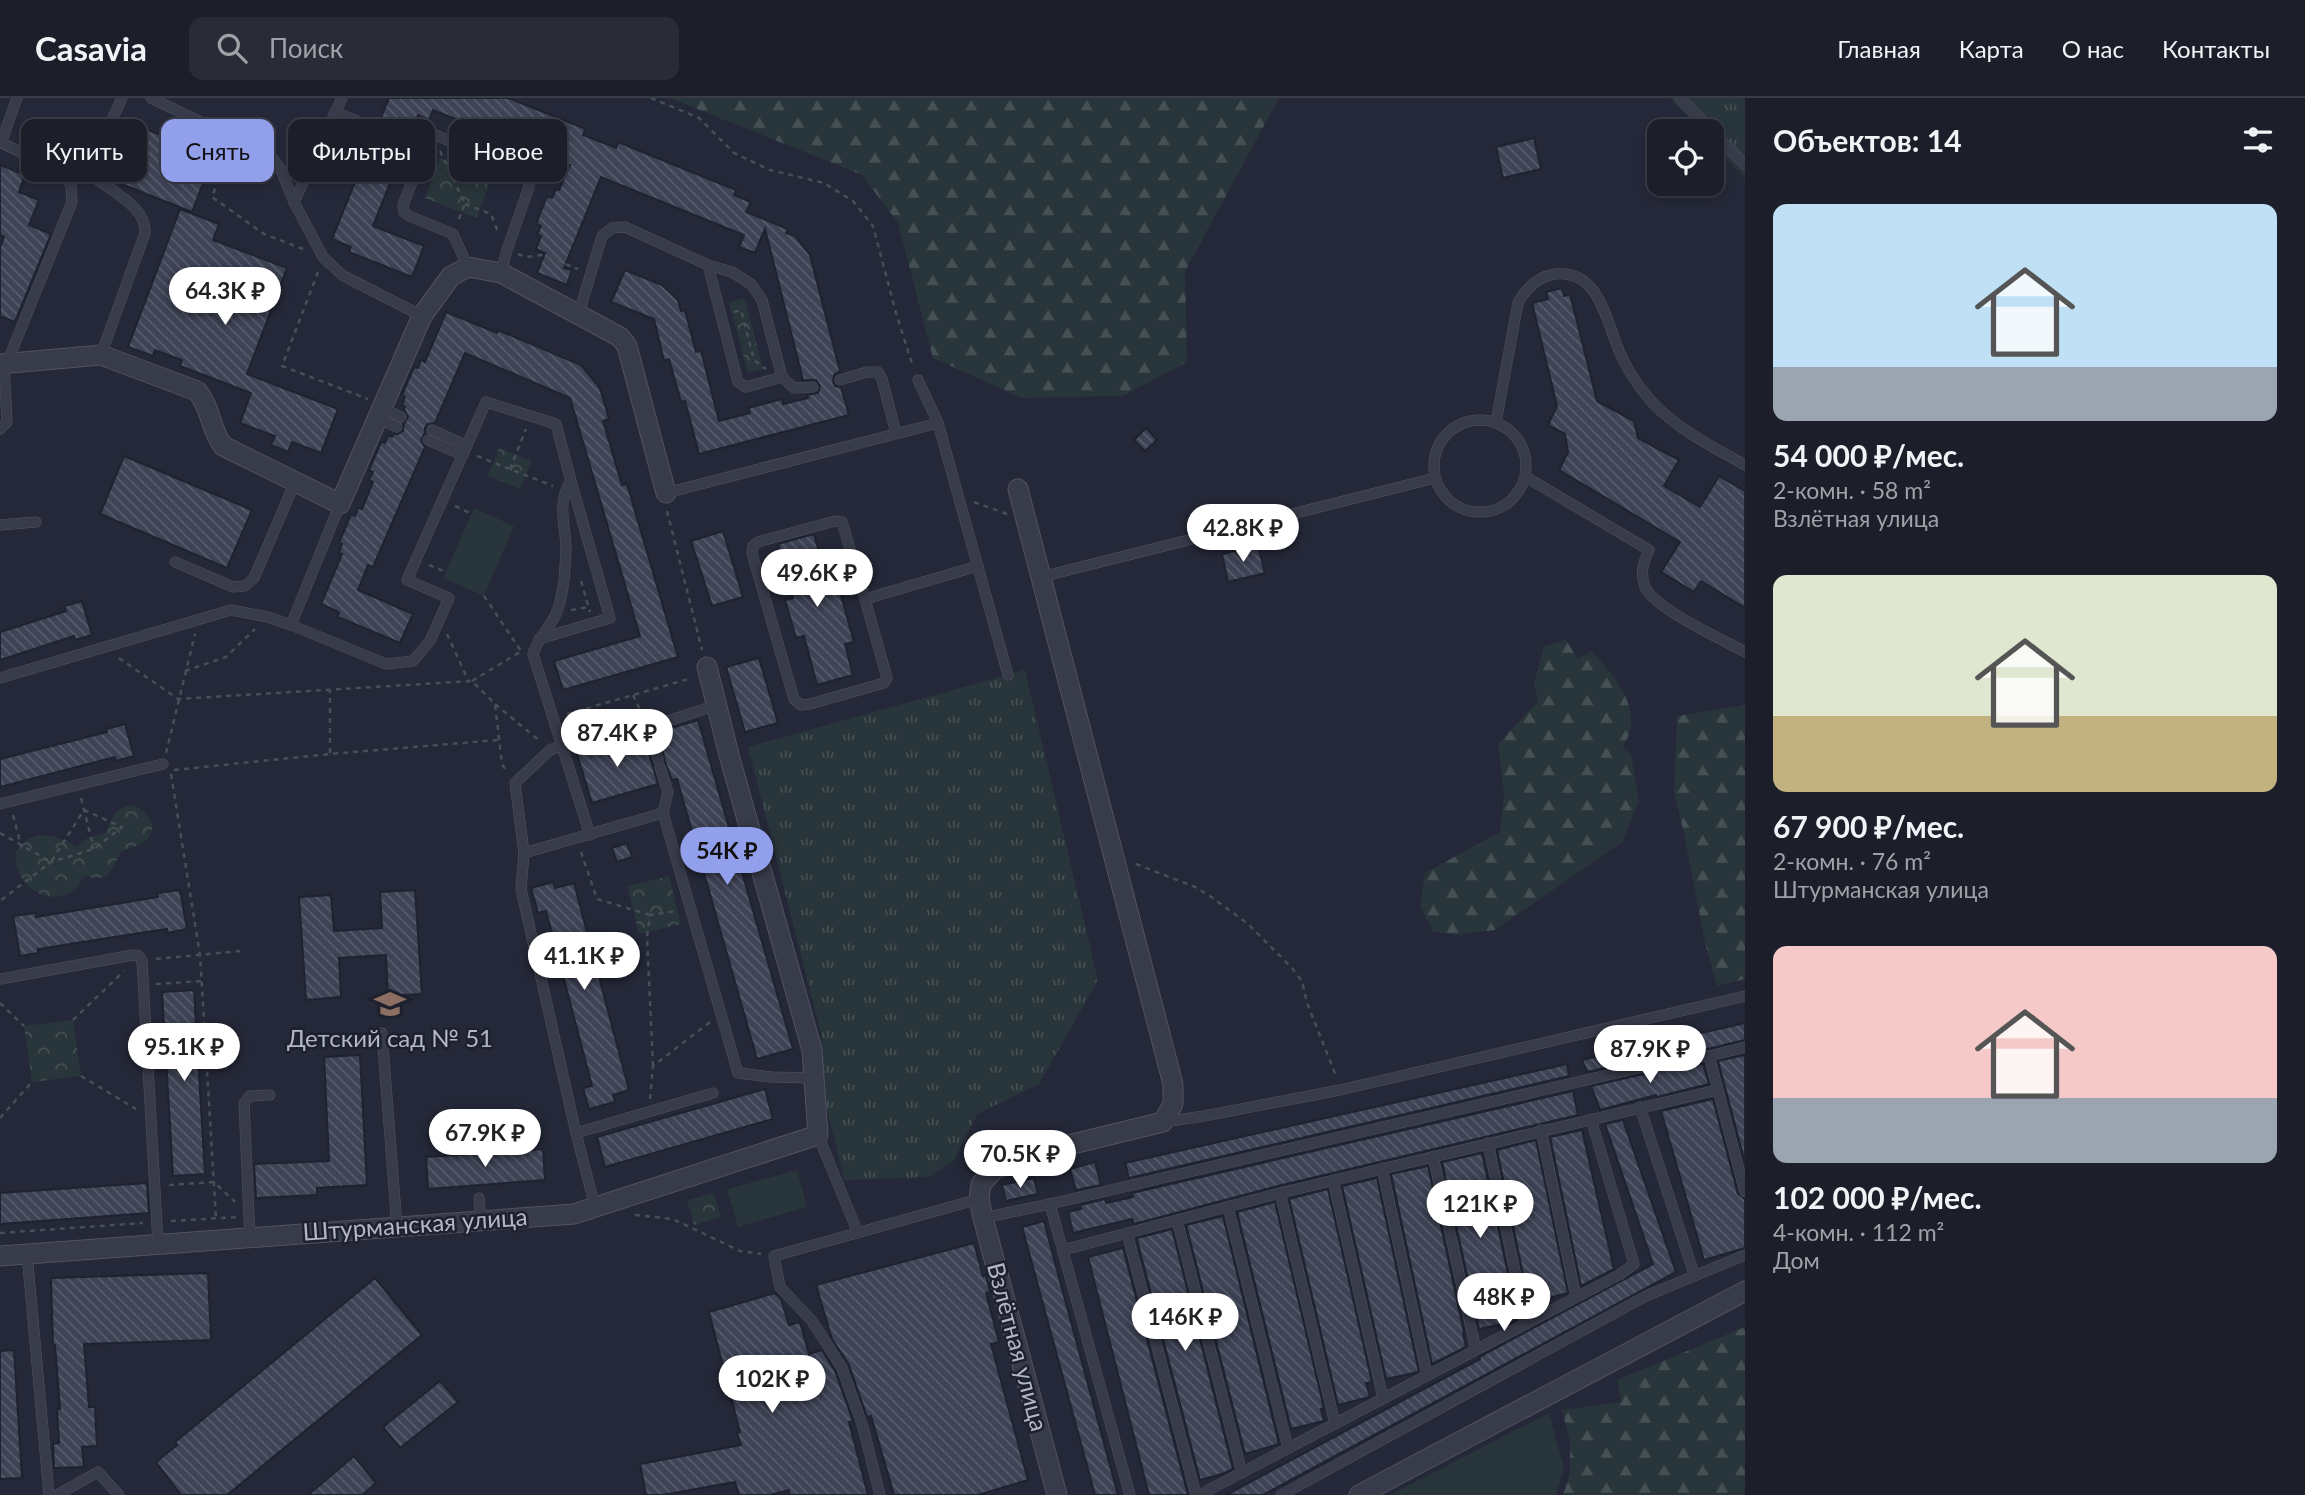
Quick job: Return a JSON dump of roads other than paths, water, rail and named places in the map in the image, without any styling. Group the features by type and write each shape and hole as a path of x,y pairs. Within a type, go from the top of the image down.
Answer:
{"street":[{"path":"3,364 101,355 197,391 205,400 215,435 223,446 340,504 422,316 451,276 468,267 501,273 579,313 620,337 627,346 666,494"},
{"path":"981,1209 981,1184 994,1170 1019,1157 1163,1122 1172,1104 1173,1084 1018,489"},
{"path":"708,670 729,755 812,1049 818,1135"},
{"name":"Штурманская улица","path":"0,1256 574,1214 818,1135"},
{"name":"Взлётная улица","path":"981,1209 1057,1495"},
{"path":"1359,1495 1745,1291"}],"lane":[{"path":"0,429 7,422 3,364 72,202 71,185 61,172 1,143 17,98"},
{"path":"101,355 145,233 146,223 140,213 93,173 92,163 122,98"},
{"path":"150,98 270,155 280,168 294,202 323,257 342,275 422,316"},
{"path":"294,202 342,98"},
{"path":"1680,98 1745,165"},
{"path":"335,112 352,119"},
{"path":"435,135 522,172 528,180 529,187 501,273"},
{"path":"412,182 403,205 404,212 453,234 468,267"},
{"path":"579,313 603,236 612,228 625,227 708,265 732,272 751,284 762,300 782,377 794,388 813,387"},
{"path":"708,265 738,382 746,387 782,377"},
{"path":"1496,422 1518,303 1535,281 1563,274 1584,281 1599,296 1621,357 1642,390 1673,422 1745,466"},
{"path":"840,380 867,372 878,373 882,379 896,433"},
{"path":"918,380 938,422 1008,675"},
{"path":"0,678 231,610 268,617 291,625 386,664 412,661 430,641 449,598 407,580 486,402 556,424 610,618 538,639"},
{"path":"382,410 399,422"},
{"path":"1474,420 1496,422 1515,435 1521,444 1527,465 1526,477 1516,496 1508,504 1487,513 1476,513 1455,505 1446,498 1435,478 1435,456 1438,446 1453,429 1474,420"},
{"path":"666,494 938,422"},
{"path":"430,435 465,451"},
{"path":"1526,477 1649,550 1642,567 1645,587 1656,603 1745,652"},
{"path":"1041,577 1435,478"},
{"path":"571,481 564,491 561,510 566,549 557,612 538,639 533,654 590,835"},
{"path":"175,562 233,587 245,586 254,578 295,482"},
{"path":"291,625 340,504"},
{"path":"835,521 842,522 865,599 887,678 884,683 810,705 801,705 794,699 752,553 753,546 758,542 835,521"},
{"path":"0,525 36,522"},
{"path":"865,599 978,566"},
{"path":"595,1207 521,889 524,853 514,783 550,750 563,745 649,727 718,705"},
{"path":"649,727 668,792 663,813 738,1073 815,1078"},
{"path":"5,803 168,767"},
{"path":"524,853 663,813"},
{"path":"0,979 133,955 139,956 142,961 158,1244"},
{"path":"1163,1122 1340,1090 1745,996"},
{"path":"382,1033 397,1227"},
{"path":"880,1495 863,1427 842,1368 812,1321 780,1287 774,1256 858,1233 981,1209 1050,1204 1677,1059 1709,1056 1745,1047"},
{"path":"1709,1056 1745,1192"},
{"path":"1063,1250 1382,1168 1717,1090"},
{"path":"576,1133 713,1093"},
{"path":"250,1238 244,1103 250,1096 270,1096"},
{"path":"1640,1107 1694,1275"},
{"path":"1127,1233 1198,1495 1619,1275 1634,1264 1591,1119"},
{"path":"1541,1130 1576,1297"},
{"path":"818,1135 858,1233"},
{"path":"1488,1143 1526,1324"},
{"path":"1433,1156 1476,1350"},
{"path":"1382,1168 1427,1375"},
{"path":"1333,1180 1383,1398"},
{"path":"1280,1193 1335,1424"},
{"path":"479,1198 481,1220"},
{"path":"1050,1204 1130,1495"},
{"path":"1228,1207 1288,1448"},
{"path":"1177,1220 1242,1472"},
{"path":"27,1254 49,1495"},
{"path":"1281,1495 1634,1302 1745,1255"},
{"path":"57,1495 98,1472 119,1495"}],"place":[{"name":"Детский сад № 51","path":"390,1004"}]}
